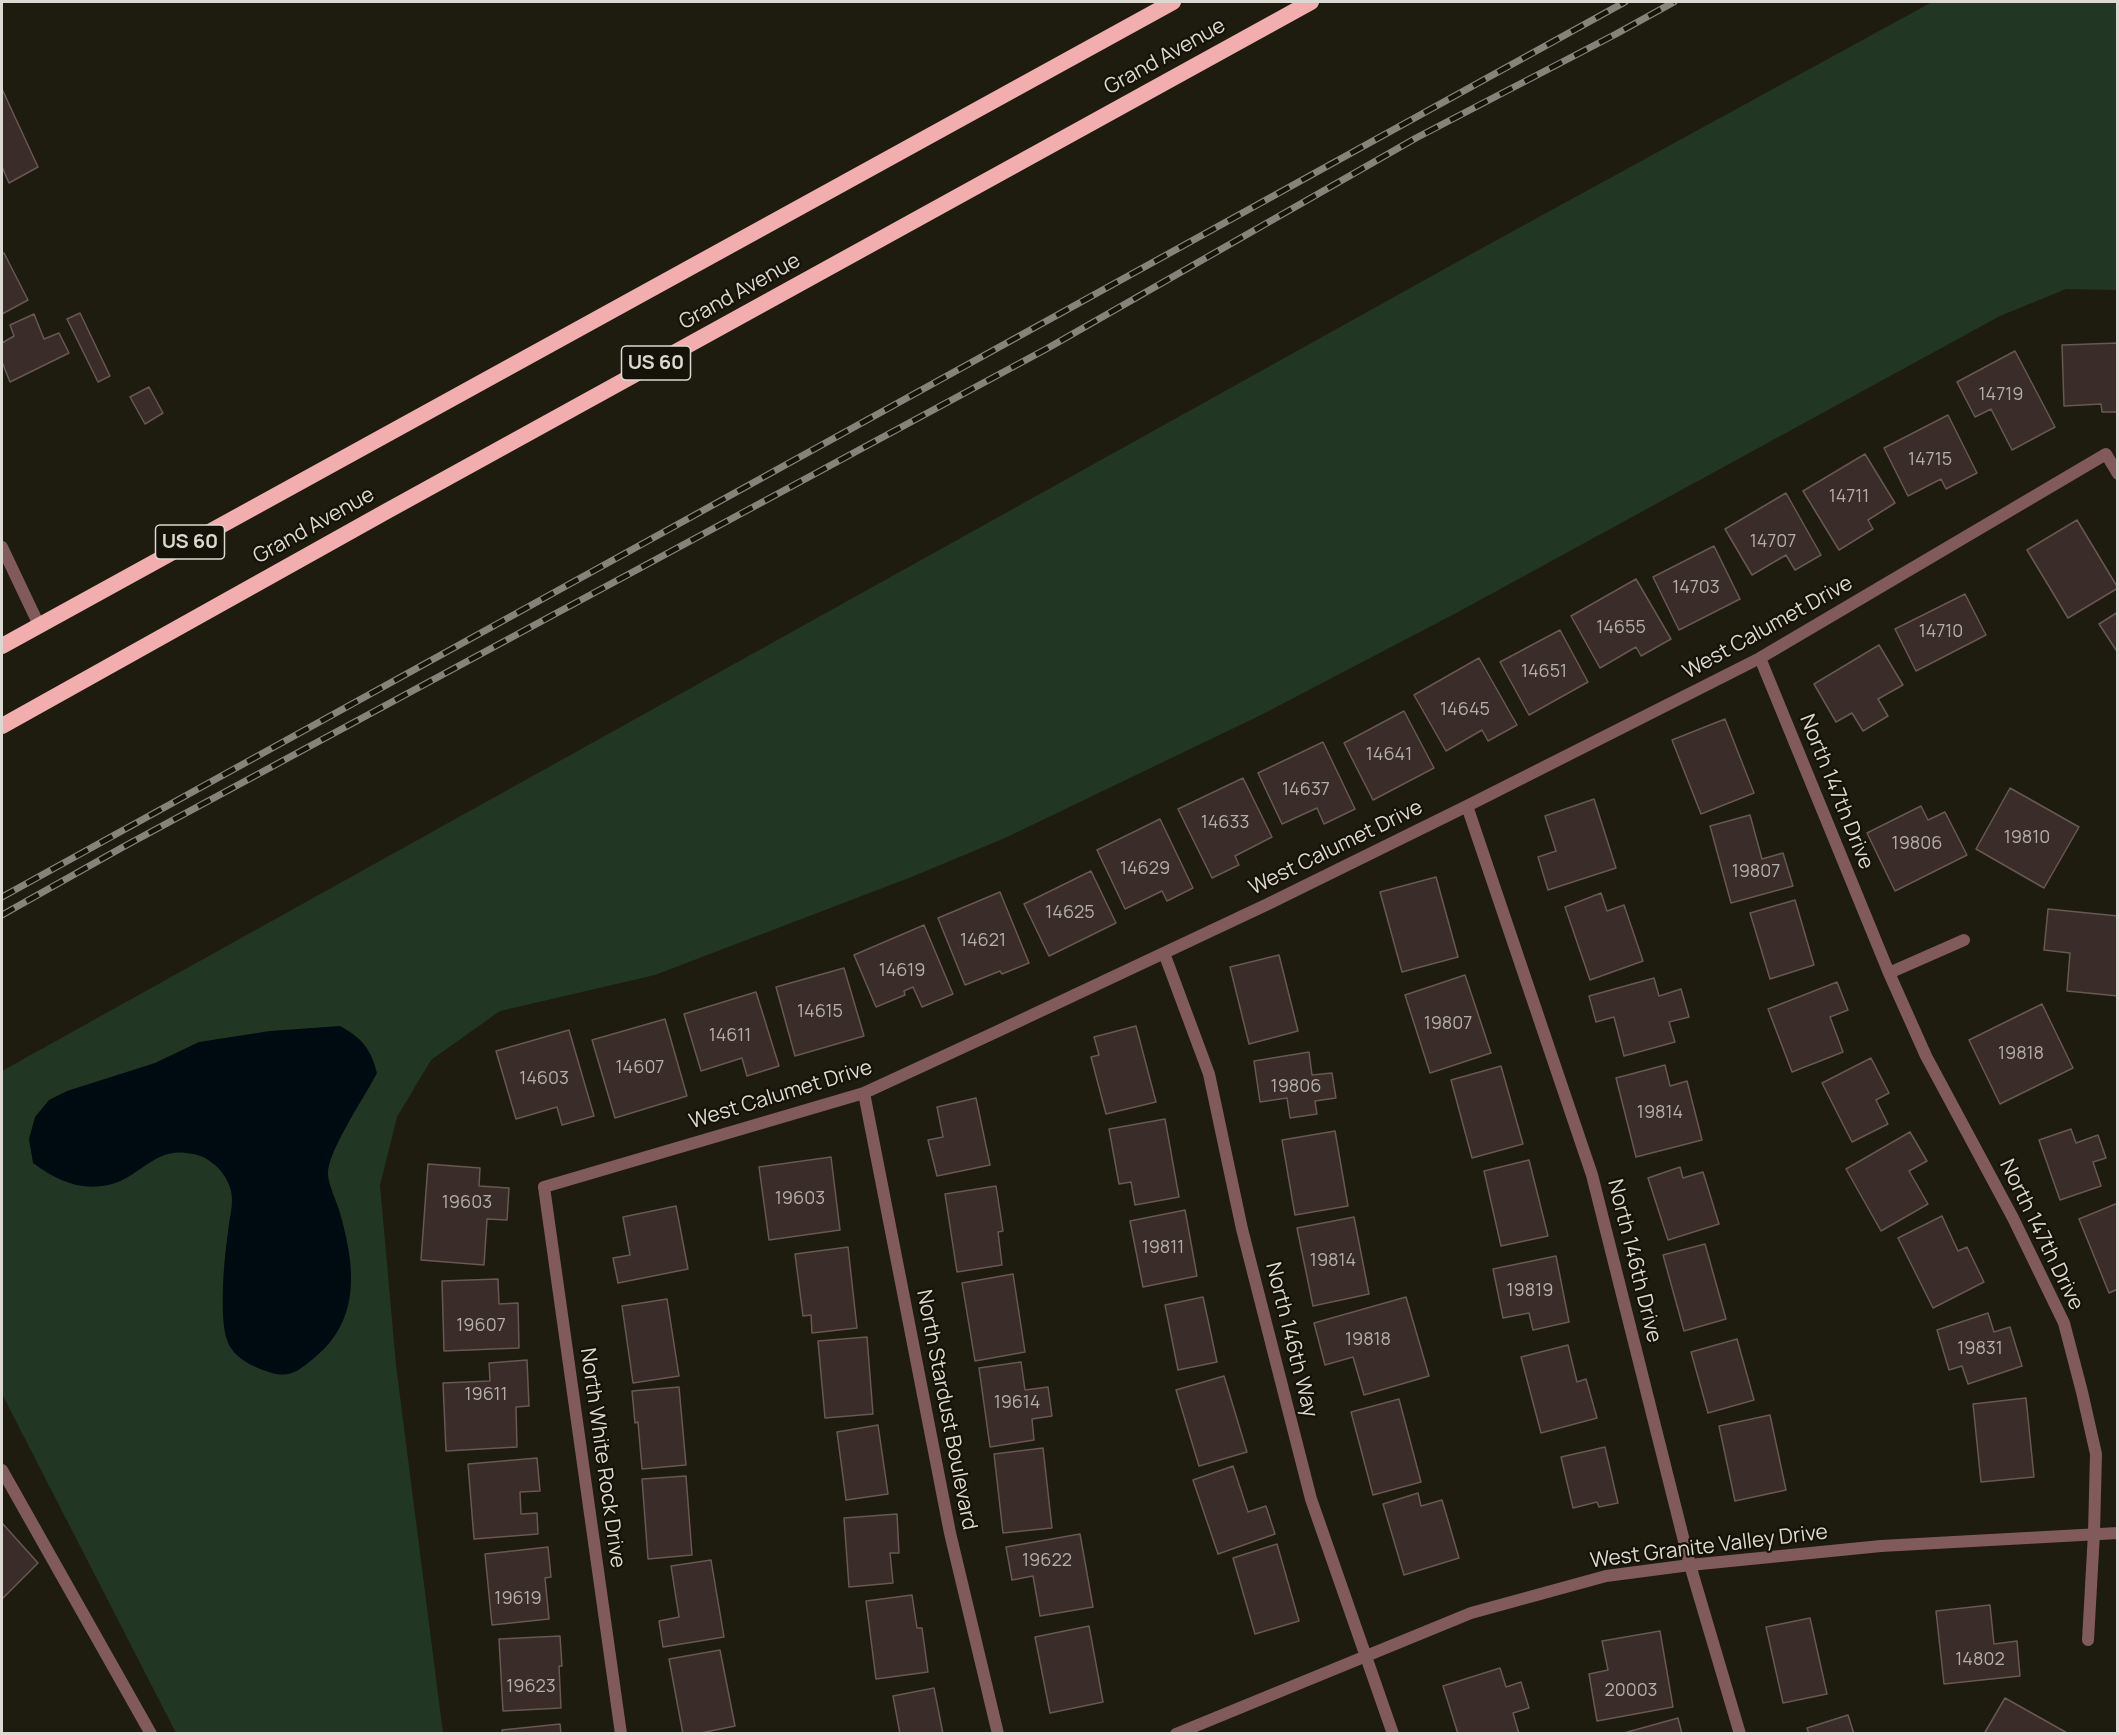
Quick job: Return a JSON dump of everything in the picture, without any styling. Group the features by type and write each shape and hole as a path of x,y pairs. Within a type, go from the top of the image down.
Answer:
{"highway":[{"name":"US 60","path":"2,646 1173,2"},
{"name":"Grand Avenue","path":"2,726 387,511 1311,2"}],"street":[{"name":"West Calumet Drive","path":"544,1187 864,1093 1164,953 1467,806 1760,658 2106,454 2118,474"},
{"path":"2,547 39,625"},
{"name":"North 147th Drive","path":"1760,658 1889,973 1926,1056 2013,1218 2064,1323 2096,1454 2094,1533"},
{"name":"North 146th Drive","path":"1467,806 1592,1175 1690,1565 1740,1734"},
{"path":"1889,973 1964,940"},
{"name":"North 146th Way","path":"1164,953 1209,1074 1242,1229 1311,1499 1393,1734"},
{"name":"North Stardust Boulevard","path":"864,1093 950,1533 998,1734"},
{"name":"North White Rock Drive","path":"544,1187 621,1734"},
{"path":"2,1470 151,1734"},
{"path":"2088,1640 2094,1533"},
{"name":"West Granite Valley Drive","path":"1176,1734 1471,1613 1606,1576 1690,1565 1881,1546 2118,1533"}],"green space":[{"path":"1932,2 2117,2 2117,290 2066,289 2000,316 1460,611 1261,715 1005,838 914,876 655,975 500,1011 431,1060 397,1117 380,1185 396,1365 443,1733 176,1733 2,1394 2,1071 1484,247"}],"shaded area":[{"path":"340,1026 364,1045 372,1057 377,1073 340,1138 329,1164 328,1178 340,1213 349,1253 351,1272 347,1310 329,1344 313,1359 293,1373 276,1374 256,1367 238,1356 227,1340 223,1317 223,1287 232,1196 228,1182 218,1168 200,1156 175,1153 156,1159 130,1176 112,1184 80,1186 61,1180 33,1163 29,1139 35,1117 49,1100 67,1091 155,1063 199,1042 270,1031"}],"building":[{"path":"2,89 38,167 9,183 2,167"},
{"path":"4,253 28,300 2,314 2,254"},
{"path":"80,313 110,376 98,382 67,319"},
{"path":"34,314 44,339 59,333 69,353 10,382 2,362 2,343 14,336 10,325"},
{"path":"2118,343 2118,412 2102,412 2101,404 2064,406 2062,345"},
{"path":"2015,351 2055,427 2012,450 1991,409 1975,417 1957,382"},
{"path":"149,387 163,413 145,424 130,397"},
{"path":"1948,415 1977,473 1946,489 1941,479 1908,496 1884,448"},
{"path":"1865,454 1895,503 1868,520 1873,529 1839,550 1803,491"},
{"path":"1786,493 1821,555 1795,570 1786,555 1752,575 1725,529"},
{"path":"2077,520 2118,588 2068,618 2027,550"},
{"path":"1714,546 1740,599 1679,630 1653,577"},
{"path":"1636,579 1671,639 1641,656 1636,647 1600,668 1571,616"},
{"path":"1965,594 1986,635 1916,671 1895,629"},
{"path":"2118,612 2118,653 2099,624"},
{"path":"1560,630 1588,682 1529,715 1500,662"},
{"path":"1879,645 1903,685 1878,699 1888,716 1863,731 1852,713 1836,722 1814,684"},
{"path":"1479,658 1517,725 1488,741 1482,730 1446,751 1414,695"},
{"path":"1404,711 1434,768 1373,800 1344,743"},
{"path":"1725,719 1754,793 1701,814 1672,740"},
{"path":"1323,742 1355,809 1324,824 1317,808 1282,824 1258,773"},
{"path":"1243,778 1272,837 1235,856 1239,865 1212,878 1178,809"},
{"path":"2010,788 2079,827 2044,888 1976,849"},
{"path":"1594,799 1616,868 1548,890 1538,857 1556,851 1545,816"},
{"path":"1921,806 1928,820 1945,812 1967,855 1895,891 1867,833"},
{"path":"1750,815 1762,859 1783,853 1793,886 1731,903 1710,826"},
{"path":"1160,819 1193,888 1167,901 1162,891 1125,909 1097,850"},
{"path":"1091,871 1116,923 1049,956 1024,904"},
{"path":"1436,877 1458,957 1402,972 1380,892"},
{"path":"1000,892 1029,963 1002,974 1000,971 965,985 938,918"},
{"path":"1601,893 1607,911 1624,905 1643,961 1590,980 1565,907"},
{"path":"1795,900 1814,965 1770,979 1750,913"},
{"path":"2048,909 2118,916 2118,996 2067,991 2070,953 2044,950"},
{"path":"924,925 953,994 922,1007 913,987 904,991 905,995 876,1007 854,955"},
{"path":"1279,955 1298,1031 1249,1044 1230,967"},
{"path":"844,968 864,1036 795,1056 776,987"},
{"path":"1465,975 1491,1053 1430,1073 1405,995"},
{"path":"1654,978 1659,996 1681,989 1689,1017 1669,1022 1675,1042 1624,1056 1614,1017 1596,1022 1589,996"},
{"path":"1837,982 1848,1010 1830,1017 1843,1052 1792,1072 1768,1009"},
{"path":"756,992 779,1066 747,1076 742,1058 701,1071 684,1014"},
{"path":"2042,1004 2073,1068 2000,1104 1969,1040"},
{"path":"665,1019 687,1096 615,1118 592,1040"},
{"path":"1136,1026 1156,1102 1106,1114 1091,1057 1099,1055 1094,1037"},
{"path":"569,1030 594,1116 562,1125 557,1107 516,1119 496,1051"},
{"path":"1309,1052 1312,1075 1332,1073 1336,1098 1315,1101 1317,1114 1290,1118 1287,1098 1260,1102 1254,1061"},
{"path":"1871,1058 1889,1093 1876,1100 1888,1124 1852,1142 1822,1083"},
{"path":"1665,1065 1670,1086 1687,1081 1702,1140 1636,1157 1616,1078"},
{"path":"1501,1066 1523,1144 1472,1158 1451,1080"},
{"path":"976,1098 990,1165 937,1176 928,1140 943,1137 937,1107"},
{"path":"1165,1119 1179,1197 1135,1205 1131,1182 1119,1184 1109,1129"},
{"path":"2071,1129 2076,1143 2098,1135 2106,1158 2093,1162 2101,1186 2060,1200 2039,1140"},
{"path":"1335,1131 1348,1206 1295,1215 1282,1140"},
{"path":"1910,1132 1927,1161 1909,1171 1928,1204 1881,1231 1846,1169"},
{"path":"831,1157 840,1230 769,1240 759,1167"},
{"path":"1529,1160 1548,1236 1501,1246 1484,1171"},
{"path":"428,1164 480,1168 479,1186 509,1188 507,1220 487,1219 484,1265 421,1260"},
{"path":"1680,1167 1683,1178 1703,1172 1719,1224 1668,1240 1648,1178"},
{"path":"996,1186 1003,1231 998,1232 1002,1265 957,1272 945,1194"},
{"path":"2118,1203 2118,1289 2109,1293 2079,1219"},
{"path":"676,1206 688,1269 618,1283 613,1258 630,1255 623,1217"},
{"path":"1185,1210 1197,1276 1143,1287 1130,1221"},
{"path":"1942,1216 1958,1251 1967,1247 1984,1282 1933,1308 1898,1238"},
{"path":"1354,1217 1369,1294 1313,1306 1297,1228"},
{"path":"1705,1244 1726,1319 1684,1331 1663,1255"},
{"path":"848,1247 857,1328 812,1333 811,1315 803,1316 795,1254"},
{"path":"1556,1256 1569,1322 1533,1330 1529,1313 1503,1318 1493,1269"},
{"path":"1013,1274 1025,1352 975,1361 962,1283"},
{"path":"498,1279 499,1304 518,1303 519,1348 444,1351 442,1281"},
{"path":"1203,1297 1217,1362 1178,1370 1165,1305"},
{"path":"1406,1297 1429,1376 1364,1395 1353,1357 1325,1365 1314,1323"},
{"path":"667,1299 679,1376 633,1383 622,1306"},
{"path":"1988,1313 1994,1332 2010,1327 2022,1366 1968,1384 1962,1366 1949,1370 1937,1330"},
{"path":"867,1337 873,1414 825,1418 818,1341"},
{"path":"1737,1339 1754,1400 1708,1413 1691,1352"},
{"path":"1568,1345 1577,1382 1586,1379 1597,1418 1541,1433 1521,1357"},
{"path":"527,1360 529,1406 516,1407 517,1447 446,1451 443,1383 490,1381 489,1363"},
{"path":"1021,1362 1025,1390 1048,1387 1052,1416 1032,1419 1034,1440 990,1447 979,1368"},
{"path":"1224,1376 1247,1452 1199,1466 1176,1390"},
{"path":"679,1387 686,1465 642,1469 638,1422 635,1423 632,1391"},
{"path":"2026,1398 2034,1477 1981,1482 1973,1404"},
{"path":"1399,1399 1421,1482 1373,1495 1351,1412"},
{"path":"1770,1415 1786,1490 1735,1501 1719,1426"},
{"path":"878,1425 888,1494 846,1500 837,1432"},
{"path":"1605,1447 1618,1503 1599,1507 1597,1502 1573,1508 1561,1457"},
{"path":"1043,1448 1052,1528 1003,1533 994,1454"},
{"path":"537,1458 540,1491 520,1492 521,1514 537,1513 538,1534 474,1539 468,1464"},
{"path":"1233,1466 1248,1512 1266,1506 1275,1534 1218,1554 1193,1480"},
{"path":"686,1476 692,1555 648,1559 642,1479"},
{"path":"1418,1493 1421,1506 1442,1500 1459,1558 1404,1575 1383,1504"},
{"path":"897,1514 899,1553 890,1553 893,1583 849,1587 844,1518"},
{"path":"2,1523 38,1563 2,1599"},
{"path":"1080,1534 1093,1607 1040,1616 1033,1576 1012,1580 1006,1547"},
{"path":"1277,1544 1299,1621 1255,1634 1233,1558"},
{"path":"548,1547 551,1577 545,1578 549,1619 492,1625 485,1554"},
{"path":"711,1560 724,1637 663,1647 659,1621 679,1617 671,1566"},
{"path":"912,1595 917,1628 922,1628 928,1672 876,1679 866,1601"},
{"path":"1990,1605 1994,1644 2017,1641 2020,1676 1944,1684 1936,1611"},
{"path":"1810,1618 1827,1694 1783,1703 1766,1627"},
{"path":"1089,1626 1103,1702 1050,1713 1035,1637"},
{"path":"1660,1631 1673,1707 1597,1721 1589,1674 1608,1670 1602,1641"},
{"path":"560,1636 561,1708 503,1711 499,1639"},
{"path":"720,1650 735,1726 696,1734 683,1734 669,1659"},
{"path":"1500,1668 1506,1687 1521,1682 1529,1708 1513,1713 1519,1734 1458,1734 1443,1686"},
{"path":"934,1688 943,1734 900,1734 893,1696"},
{"path":"2005,1698 2069,1734 1984,1734"},
{"path":"1848,1715 1854,1734 1809,1734 1807,1728"},
{"path":"1678,1718 1682,1734 1624,1733"},
{"path":"560,1724 561,1734 503,1734 502,1730"}],"railway":[{"path":"2,897 1625,2"},
{"path":"2,915 123,847 1048,348 1416,138 1674,2"}]}
